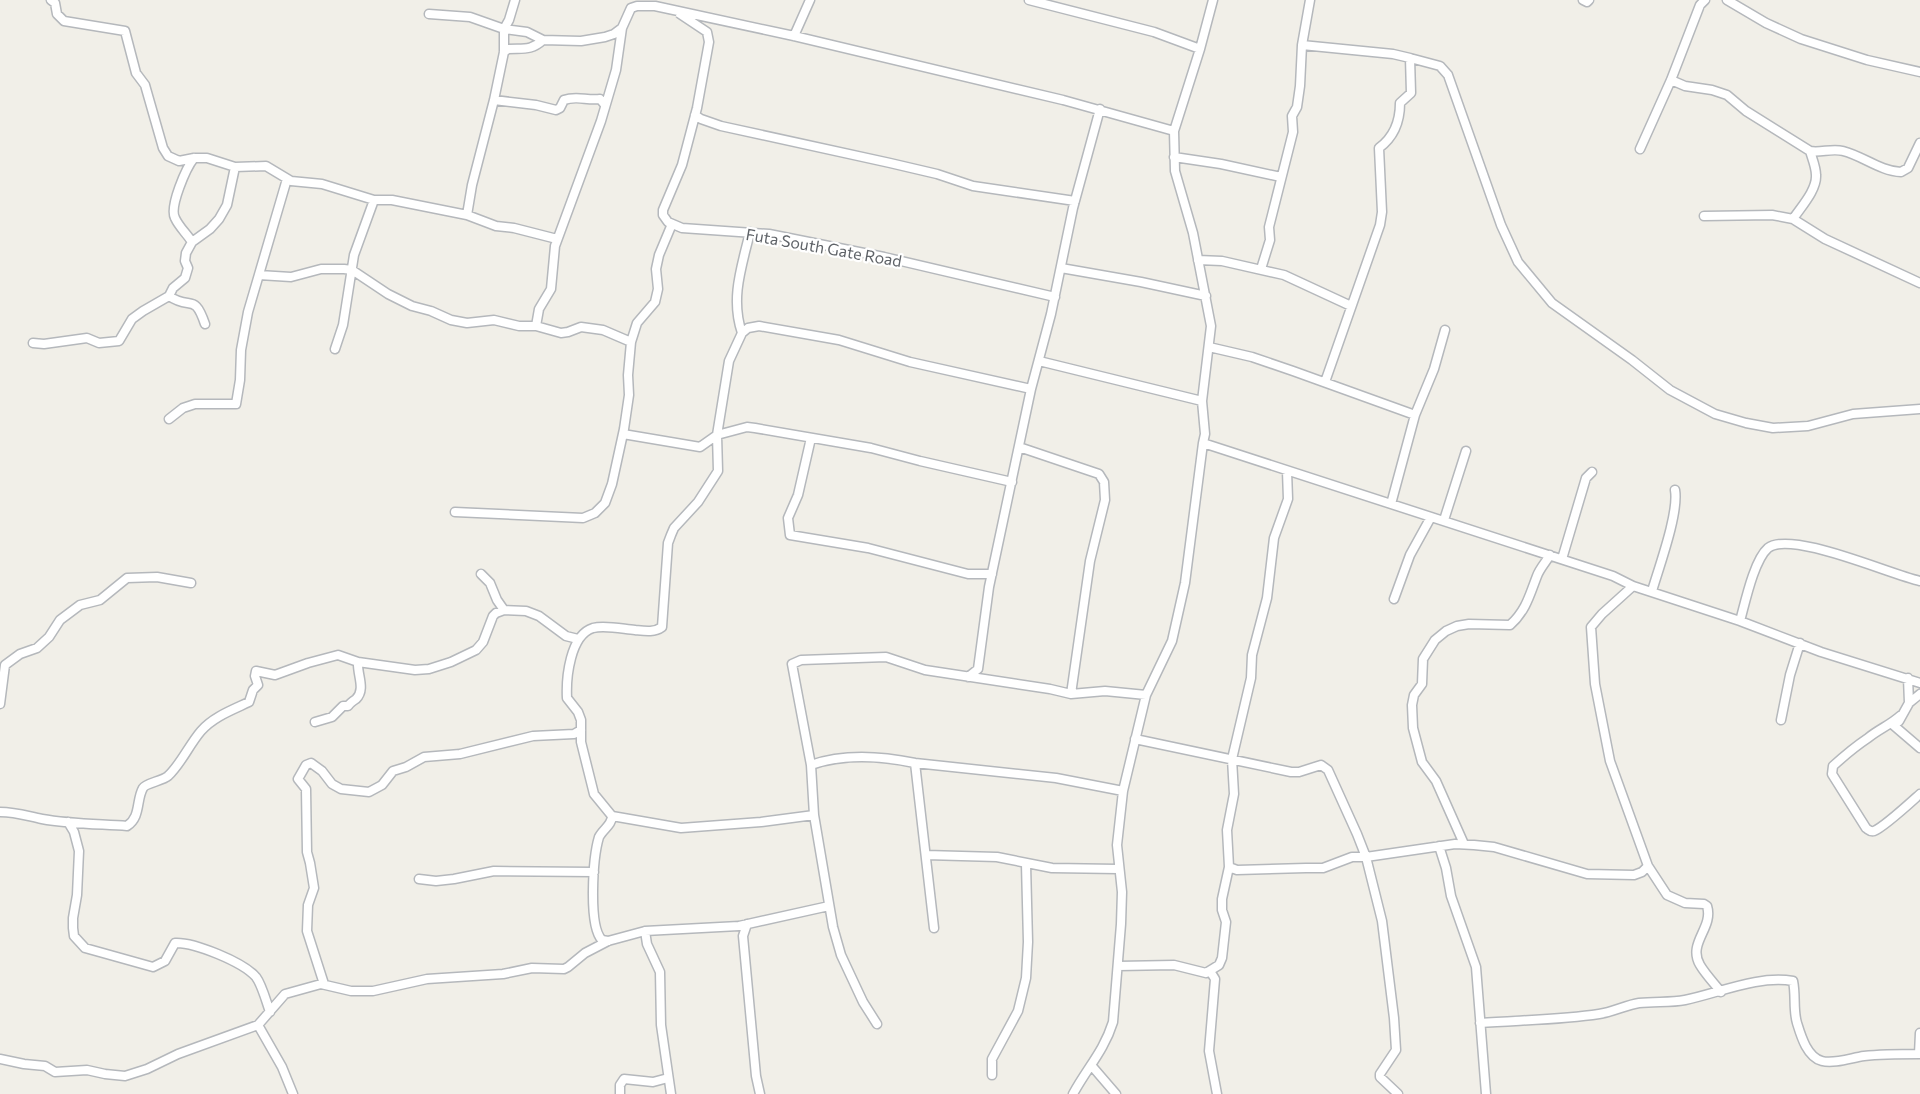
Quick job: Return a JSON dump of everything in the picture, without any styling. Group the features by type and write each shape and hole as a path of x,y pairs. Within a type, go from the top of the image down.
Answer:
{"street":[{"path":"51,0 55,3 57,14 64,21 125,31 136,73 145,86 162,148 168,156 179,161 207,158 235,167 266,166 288,179 322,184 374,200 392,200 467,215 496,226 557,239"},
{"path":"467,215 504,52 504,29 515,0"},
{"path":"794,36 810,0"},
{"path":"1029,0 1154,32 1200,49"},
{"path":"1073,1094 1100,1054 1113,1022 1122,892 1117,845 1123,791 1146,695 1173,641 1185,583 1205,434 1202,401 1211,326 1198,260 1179,186 1174,157 1174,131 1213,0"},
{"path":"1262,269 1270,240 1269,228 1293,132 1292,116 1297,106 1302,45 1310,0"},
{"path":"1583,0 1587,2 1589,0"},
{"path":"1640,149 1671,80 1700,5 1705,0"},
{"path":"1727,0 1766,23 1801,39 1868,60 1920,72"},
{"path":"536,326 539,309 551,289 553,254 557,239 601,121 616,69 622,28 631,8 637,6 655,6 794,36 1100,109 1174,131"},
{"path":"455,512 575,518 589,516 604,503 608,496 623,434 629,395 631,342 637,323 655,302 658,289 656,269 659,255 672,224 663,215 663,210 682,165 710,42 706,32 674,10"},
{"path":"429,14 470,18 504,29 527,32 543,40 581,41 614,34 622,28"},
{"path":"504,52 508,49 525,50 543,40"},
{"path":"1302,45 1393,54 1440,66 1448,75 1501,225 1518,262 1552,303 1627,356 1670,390 1715,414 1773,428 1808,426 1853,414 1920,409"},
{"path":"1325,382 1380,225 1382,212 1379,148 1386,143 1399,123 1400,103 1412,93 1410,58"},
{"path":"1671,80 1685,86 1727,95 1746,111 1810,151 1820,153 1842,150 1880,167 1901,172 1908,168 1920,143"},
{"path":"494,100 556,110 560,108 564,100 574,97 600,99 605,105"},
{"path":"987,679 978,669 980,641 992,574 1031,389 1055,297 1075,201 1100,109"},
{"path":"695,116 721,126 937,174 973,186 1075,201"},
{"path":"1793,219 1816,182 1816,172 1810,151"},
{"path":"1174,157 1281,177"},
{"path":"192,242 173,212 188,166 194,158"},
{"path":"33,343 45,344 87,338 99,343 118,341 132,319 169,297 173,288 187,274 185,256 192,242 210,229 227,205 235,167"},
{"path":"169,419 183,408 195,404 236,404 240,380 239,362 242,337 288,179"},
{"path":"335,349 344,325 354,255 374,200"},
{"path":"1704,216 1773,215 1793,219 1826,239 1920,283"},
{"name":"Futa South Gate Road","path":"672,224 682,228 769,234 884,257 1055,297"},
{"path":"742,333 736,317 737,295 750,232"},
{"path":"1198,260 1222,261 1297,279 1351,306"},
{"path":"1061,268 1206,296"},
{"path":"259,275 291,276 321,269 352,270 388,294 412,306 451,320 467,323 499,320 561,333 581,327 603,330 631,342"},
{"path":"169,297 177,302 199,307 205,324"},
{"path":"814,815 761,822 681,828 612,816 594,794 581,742 581,720 578,712 570,703 567,692 570,663 578,639 596,627 647,631 659,630 662,627 668,543 674,528 698,502 718,468 717,435 729,361 742,333 748,328 759,326 828,338 910,362 1031,389"},
{"path":"1391,504 1415,415 1434,369 1445,330"},
{"path":"1209,347 1252,357 1415,415"},
{"path":"1039,361 1202,401"},
{"path":"623,434 700,447 717,435 747,427 871,448 1012,482"},
{"path":"812,438 798,495 788,518 790,535 868,548 968,574 992,574"},
{"path":"1203,443 1614,576 1633,586 1740,621 1821,652 1920,683"},
{"path":"1019,447 1099,474 1104,482 1105,500 1090,561 1071,694"},
{"path":"1443,520 1466,451"},
{"path":"1206,973 1219,965 1222,958 1226,922 1222,910 1222,899 1229,867 1227,830 1234,794 1232,759 1251,678 1252,655 1267,598 1274,538 1288,499 1287,471"},
{"path":"1562,559 1586,478 1592,472"},
{"path":"1652,591 1668,536 1676,490"},
{"path":"1394,599 1410,555 1431,517"},
{"path":"1740,621 1750,583 1762,558 1769,548 1780,544 1796,544 1833,553 1920,581"},
{"path":"1464,844 1439,789 1422,762 1413,728 1412,705 1414,695 1422,684 1423,659 1435,640 1452,628 1469,624 1510,625 1529,600 1538,573 1550,555"},
{"path":"481,574 490,583 504,610"},
{"path":"0,704 5,665 20,654 37,648 49,637 60,620 80,605 100,600 127,578 156,577 191,583"},
{"path":"1633,586 1593,623 1590,633 1595,684 1610,761 1647,866 1667,895 1685,903 1707,906 1708,919 1698,940 1696,952 1700,965 1721,992"},
{"path":"0,812 21,813 68,822 130,824 138,809 143,789 168,776 203,728 224,714 249,702 253,690 258,685 256,671 275,675 338,655 358,662 415,670 445,664 480,646 493,616 504,610 526,611 539,616 566,636 578,639"},
{"path":"1781,720 1790,675 1800,643"},
{"path":"877,1024 863,1002 841,955 829,906 814,815 812,765 792,664 795,661 886,657 925,670 1071,694 1105,691 1146,695"},
{"path":"315,722 332,717 356,698 361,689 358,662"},
{"path":"968,676 978,669"},
{"path":"1908,678 1909,703"},
{"path":"1895,726 1909,703 1920,694"},
{"path":"1895,726 1920,747"},
{"path":"1895,726 1882,728 1866,739 1833,765 1832,774 1866,828 1871,831 1885,823 1920,794"},
{"path":"324,984 307,932 308,905 314,888 307,852 306,789 298,779 306,765 311,763 341,789 369,792 382,785 393,771 424,757 460,754 517,739 574,734 581,730"},
{"path":"1135,739 1291,772 1299,772 1321,765 1328,770 1366,857 1382,921 1396,1050 1380,1077 1398,1094"},
{"path":"812,765 823,761 854,757 893,758 915,763 1056,778 1123,791"},
{"path":"915,763 934,928"},
{"path":"585,952 595,929 594,872 598,837 611,823 612,816"},
{"path":"68,822 74,832 79,851 77,895 73,918 74,936 78,942 85,948 153,967 165,961 175,943 194,944 248,970 256,978 270,1012"},
{"path":"1229,867 1237,870 1317,869 1352,857 1464,844 1494,848 1587,874 1634,874 1642,872 1647,866"},
{"path":"1438,846 1446,868 1451,896 1476,967 1486,1094"},
{"path":"926,855 997,857 1052,868 1118,869"},
{"path":"992,1075 992,1059 1018,1011 1026,978 1028,942 1026,864"},
{"path":"419,879 436,881 494,871 594,872"},
{"path":"0,1059 45,1066 56,1072 87,1070 125,1076 258,1025 285,994 324,984 351,991 373,992 427,979 502,974 532,968 564,969 585,952 608,941 645,931 739,926 829,906"},
{"path":"747,924 743,936 745,965 756,1076 760,1094"},
{"path":"595,929 602,940 608,941"},
{"path":"645,931 660,972 661,1025 672,1094"},
{"path":"1118,966 1174,965 1206,973 1210,971 1215,979 1209,1051 1217,1094"},
{"path":"1480,1023 1602,1014 1637,1003 1669,1003 1762,981 1793,981 1796,992 1796,1019 1800,1032 1809,1052 1822,1061 1865,1056 1919,1054 1920,1034"},
{"path":"258,1025 282,1067 293,1094"},
{"path":"1091,1065 1116,1094"},
{"path":"620,1094 620,1084 624,1079 653,1082 668,1078"}]}
